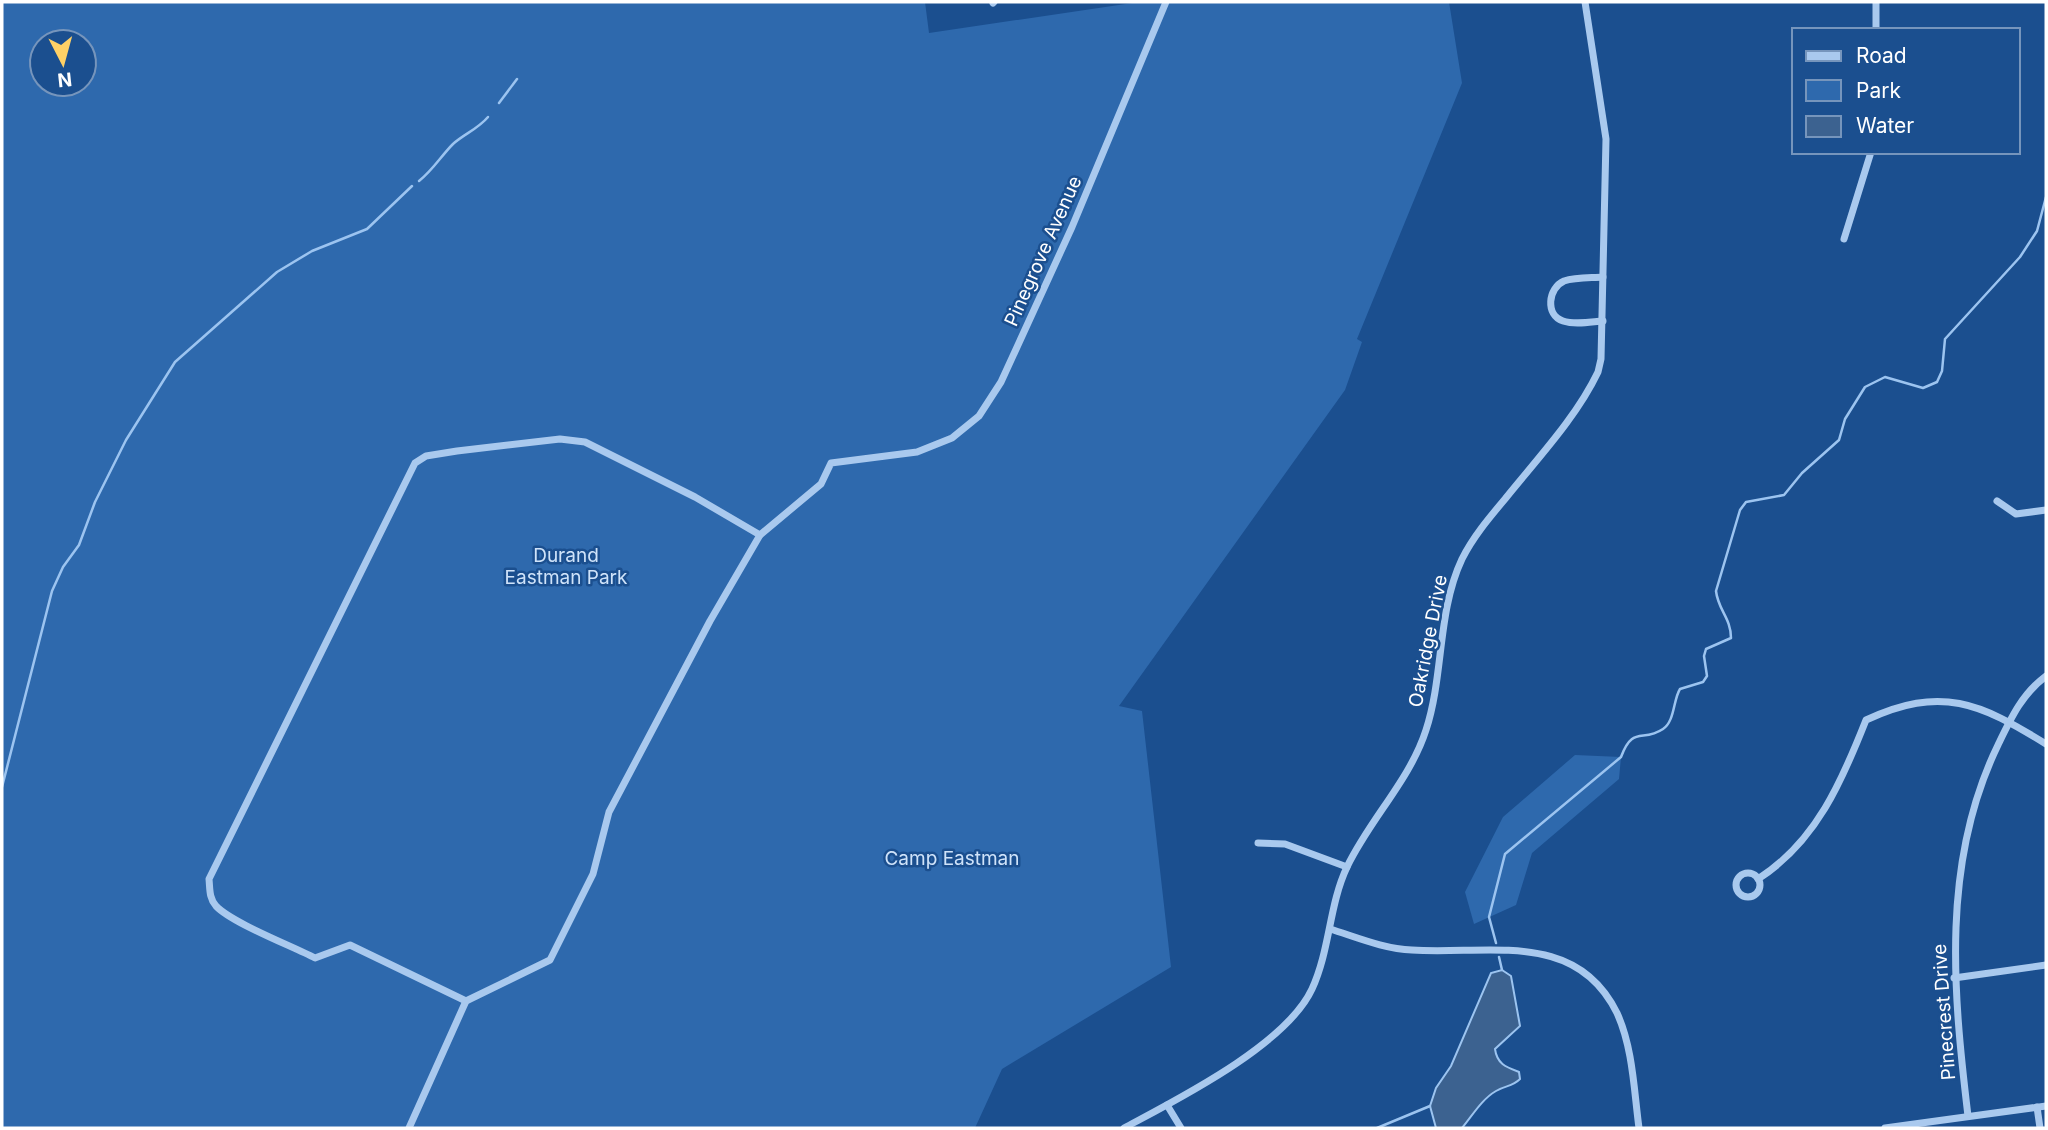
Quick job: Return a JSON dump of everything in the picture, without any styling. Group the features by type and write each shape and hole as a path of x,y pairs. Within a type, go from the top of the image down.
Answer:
{"street":[{"name":"Pinegrove Avenue","path":"760,535 821,484 831,463 916,452 952,438 979,416 1001,382 1072,228 1166,2"},
{"name":"Oakridge Drive","path":"1124,1128 1167,1105 1244,1056 1294,1016 1312,989 1348,867 1411,765 1426,729 1450,596 1461,561 1479,532 1545,450 1594,381 1601,359 1606,138 1586,2"},
{"path":"1875,2 1876,28"},
{"path":"1844,239 1870,154"},
{"path":"1602,321 1574,323 1559,320 1552,311 1551,299 1556,286 1562,282 1603,277"},
{"path":"409,1128 466,1001 550,960 593,874 609,812 710,621 760,535 695,497 585,442 560,439 426,456 410,472 209,879 210,895 216,906 316,958 350,945 466,1001"},
{"path":"1997,501 2016,514 2046,510"},
{"name":"Pinecrest Drive","path":"1968,1116 1954,978 1956,910 1966,839 1989,762 2009,721 2021,700 2046,676"},
{"path":"1758,879 1787,856 1823,814 1837,790 1866,720 1898,705 1932,701 1970,706 2009,721 2046,744"},
{"path":"1258,843 1284,844 1348,867"},
{"path":"1330,929 1412,950 1531,952 1570,962 1588,974 1608,998 1622,1026 1639,1128"},
{"path":"1954,978 2046,965"},
{"path":"1167,1105 1181,1128"},
{"path":"1885,1128 2046,1106"},
{"path":"2037,1107 2040,1128"}],"green space":[{"name":"Durand Eastman Park","path":"2,2 925,2 929,33 1139,2 1449,2 1462,83 1357,339 1362,342 1345,390 1119,706 1142,711 1171,967 1002,1069 975,1128 2,1128"},
{"path":"1575,755 1621,757 1619,779 1532,853 1516,905 1474,924 1465,892 1503,817"}],"water":[{"path":"1502,970 1511,976 1520,1026 1495,1049 1500,1062 1519,1072 1520,1079 1491,1094 1462,1128 1436,1128 1430,1106 1436,1088 1451,1066 1491,973"}],"waterway":[{"path":"499,103 517,79"},
{"path":"419,181 453,144 488,117"},
{"path":"2,787 52,591 63,567 79,545 95,502 126,440 175,362 277,272 312,251 367,229 412,186"},
{"path":"1496,943 1489,917 1505,854 1621,757 1630,741 1663,729 1672,716 1680,689 1703,682 1707,676 1704,656 1706,649 1731,638 1716,591 1740,510 1746,502 1784,495 1802,473 1839,440 1845,419 1865,387 1885,377 1923,388 1937,382 1942,371 1945,339 2020,257 2037,231 2046,197"},
{"path":"1499,957 1502,970"},
{"path":"1377,1128 1430,1106"}],"park label":[{"name":"Camp Eastman","path":"952,858"}]}
